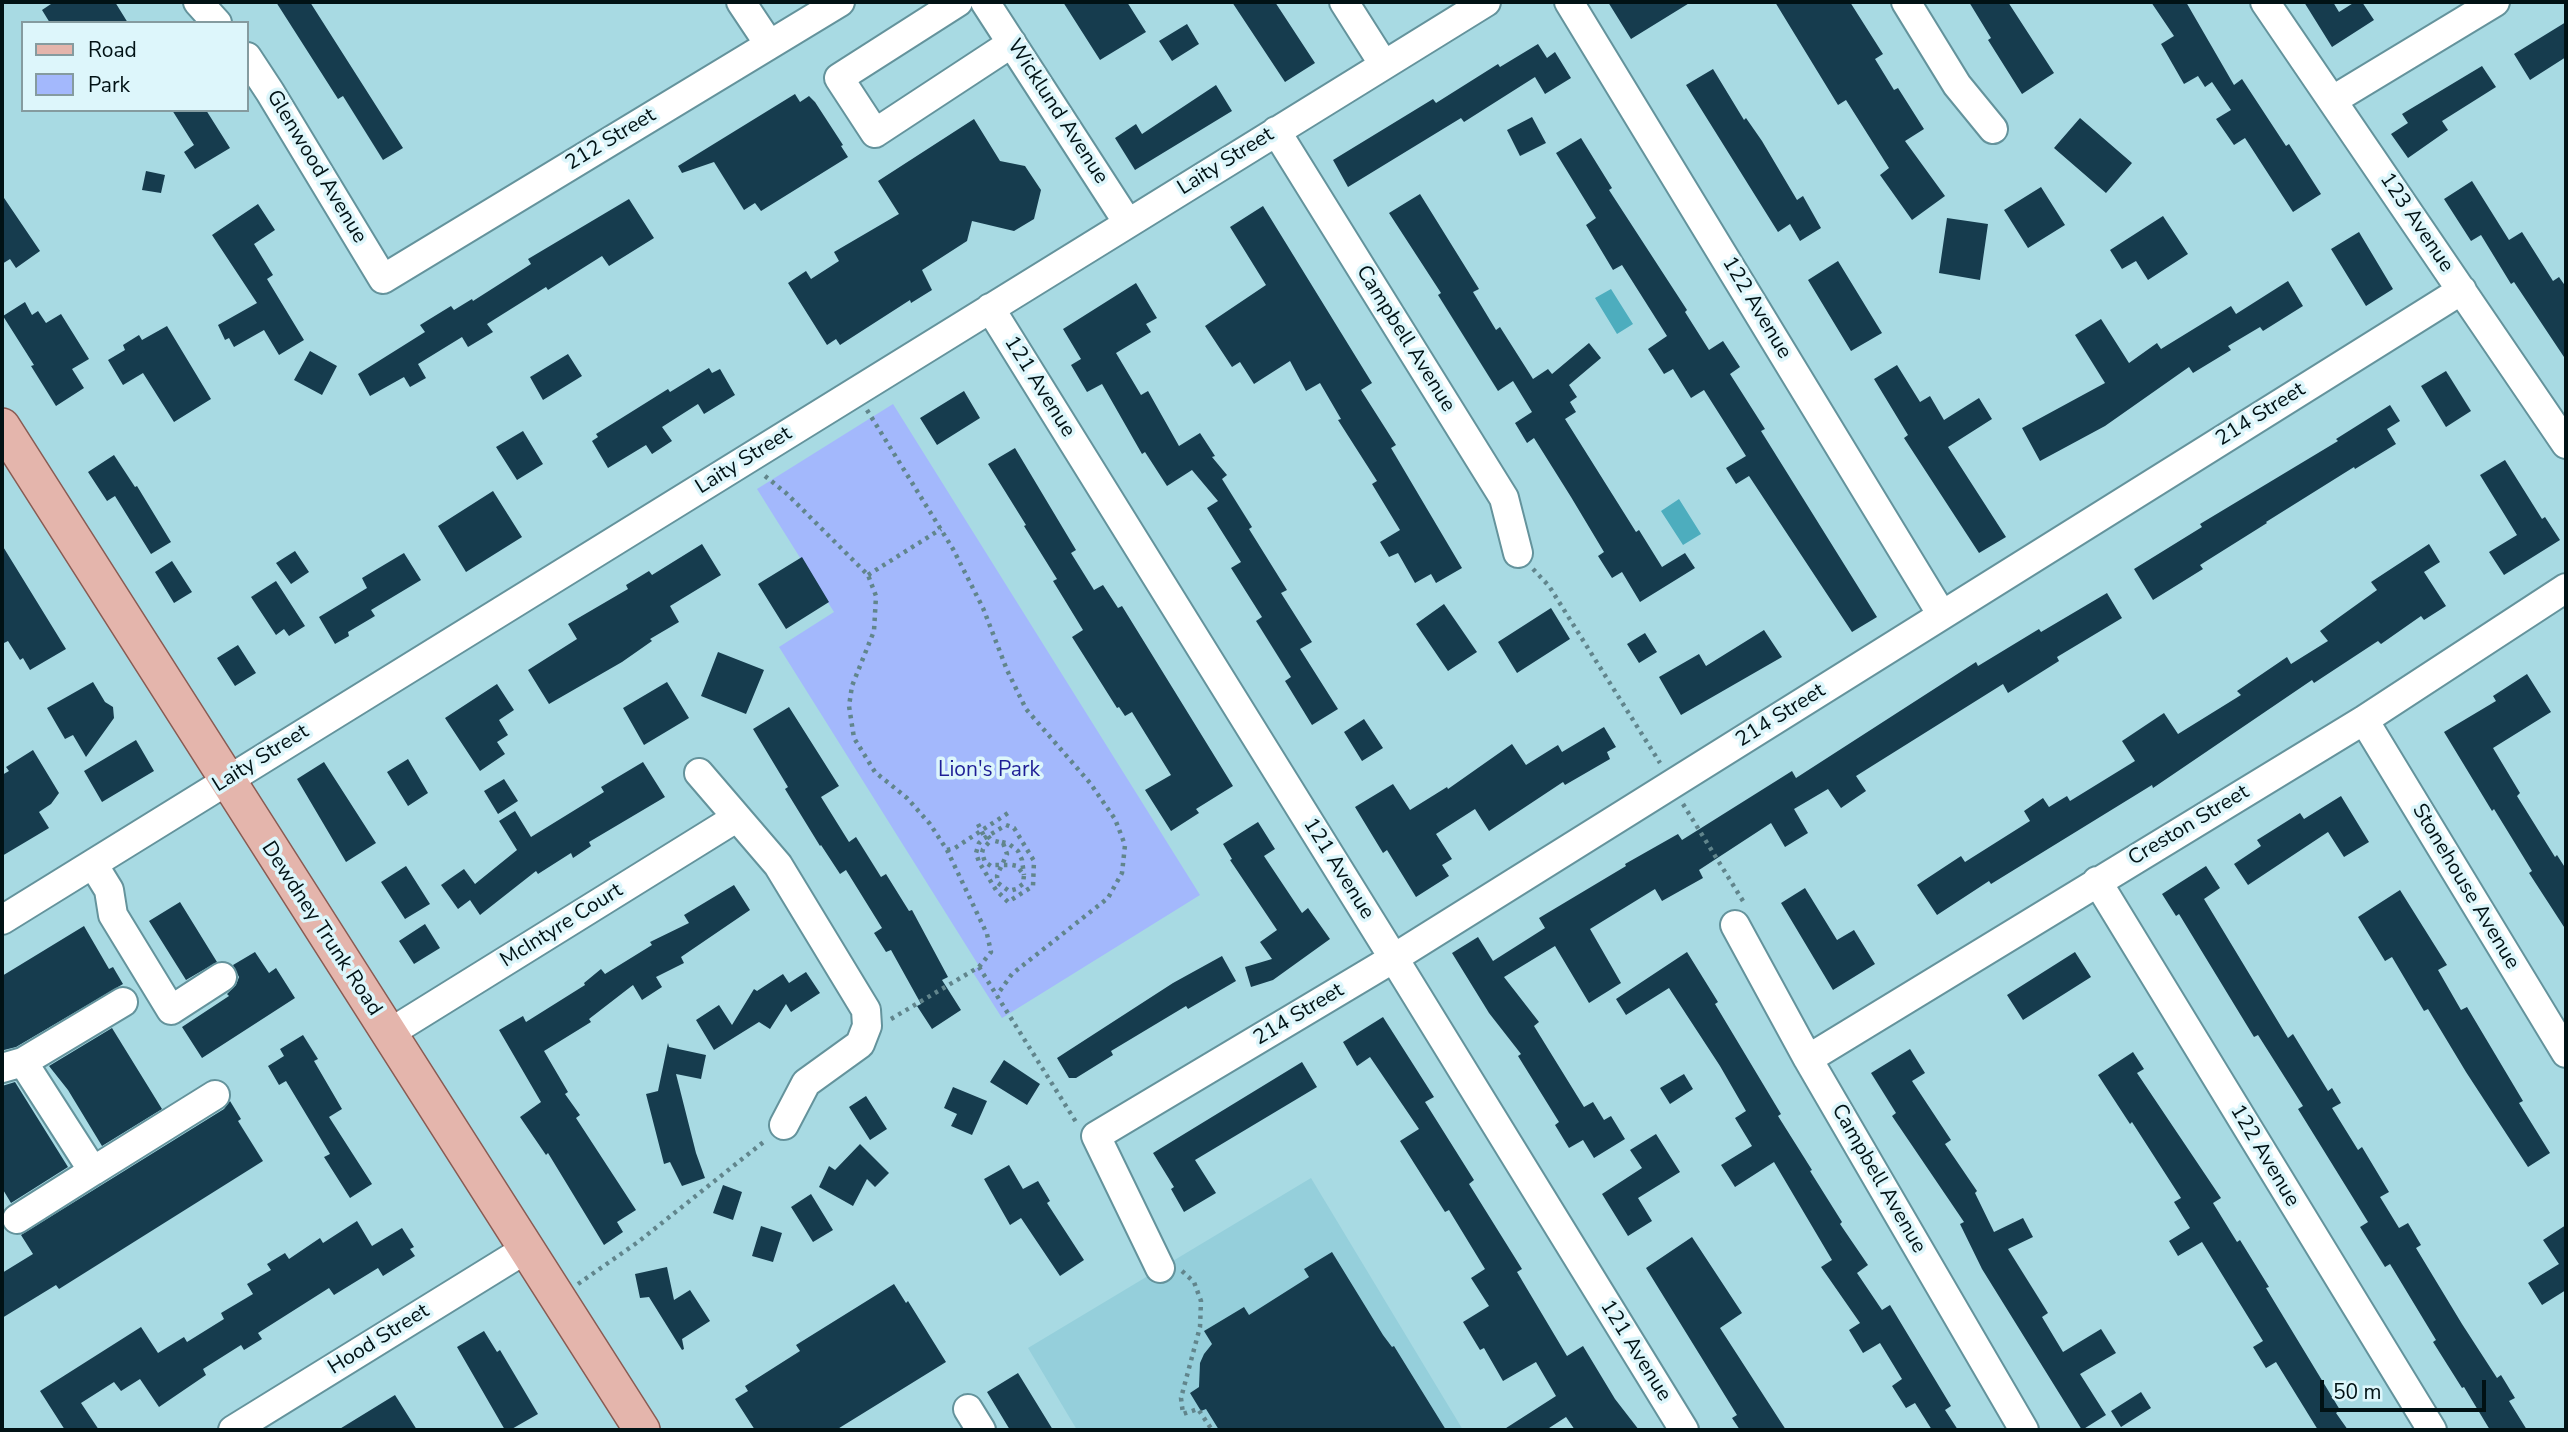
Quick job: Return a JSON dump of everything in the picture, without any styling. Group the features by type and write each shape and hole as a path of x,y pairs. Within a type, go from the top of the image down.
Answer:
{"main road":[{"name":"Dewdney Trunk Road","path":"2,426 642,1430"}],"street":[{"path":"198,2 215,21"},
{"path":"741,2 769,44"},
{"name":"212 Street","path":"383,279 840,2"},
{"path":"958,2 839,78 875,133 1012,43"},
{"name":"Wicklund Avenue","path":"985,2 1128,223"},
{"path":"1344,2 1384,65"},
{"name":"Laity Street","path":"2,920 1486,2"},
{"name":"122 Avenue","path":"1569,2 1942,615"},
{"path":"1906,2 1957,85 1993,129"},
{"name":"123 Avenue","path":"2265,2 2566,444"},
{"path":"2333,100 2495,2"},
{"name":"Glenwood Avenue","path":"248,59 383,279"},
{"name":"Campbell Avenue","path":"1276,131 1504,498 1518,553"},
{"name":"214 Street","path":"1089,1133 1394,958 2462,290"},
{"name":"121 Avenue","path":"990,308 1684,1430"},
{"name":"Creston Street","path":"1808,1059 2364,720 2566,588"},
{"name":"Stonehouse Avenue","path":"2364,720 2566,1053"},
{"path":"699,773 778,865 866,1010 867,1026 860,1044 806,1083 784,1125"},
{"name":"McIntyre Court","path":"388,1034 736,818"},
{"path":"93,864 109,890 113,915 171,1010 222,977"},
{"name":"122 Avenue","path":"2096,881 2432,1430"},
{"name":"Campbell Avenue","path":"1735,925 1808,1059 2024,1430"},
{"path":"93,1171 7,1066 123,1002"},
{"path":"17,1219 215,1095"},
{"path":"1089,1133 1170,1268"},
{"name":"Hood Street","path":"233,1430 526,1249"}],"path":[{"path":"856,391 941,529 983,608 1007,670 1026,709 1090,783 1115,819 1125,845 1122,873 1108,898 1012,974 997,995"},
{"path":"748,458 756,473 764,475 786,493 868,575 876,596 874,631 852,686 849,706 854,738 876,772 907,798 930,824 947,850 987,934 991,953 979,967 887,1021 867,1026"},
{"path":"868,575 941,529"},
{"path":"1518,553 1549,586 1746,906 1746,913 1735,925"},
{"path":"947,850 1008,813"},
{"path":"978,824 980,831 988,838 1012,846 1020,855 1024,867 1020,887 1009,891 998,883 997,876"},
{"path":"1006,825 1014,828 1034,861 1033,886 1008,902 994,887 976,853 979,843 1006,825"},
{"path":"988,838 983,857 990,866 1017,866 1022,872 1023,880"},
{"path":"994,887 1007,853 1001,842"},
{"path":"979,967 1089,1133"},
{"path":"557,1298 638,1242 784,1125"},
{"path":"1170,1268 1194,1282 1201,1301 1200,1327 1181,1398 1183,1414 1198,1409 1212,1430"}],"shaded area":[{"path":"1611,289 1633,324 1617,334 1595,298"},
{"path":"1679,499 1701,534 1683,545 1661,511"},
{"path":"1311,1178 1463,1430 1077,1430 1028,1348"}],"green space":[{"name":"Lion's Park","path":"893,404 1200,895 1002,1018 972,971 979,966 779,647 834,612 757,489"}],"building":[{"path":"54,2 115,2 127,21 49,21 42,10"},
{"path":"276,2 310,2 403,148 383,160 343,96 338,99"},
{"path":"1063,2 1127,2 1146,32 1100,60"},
{"path":"1232,2 1275,2 1315,63 1285,82"},
{"path":"1608,2 1691,2 1631,39"},
{"path":"1775,2 1850,2 1883,54 1875,59 1894,90 1898,88 1924,129 1905,141 1945,196 1912,220 1880,175 1889,168 1846,100 1838,105"},
{"path":"1969,2 2008,2 2054,73 2022,94 1988,40 1991,38"},
{"path":"2151,2 2186,2 2234,85 2242,79 2321,194 2293,212 2245,138 2234,145 2216,119 2231,110 2212,82 2205,87 2198,76 2184,84 2161,44 2174,36"},
{"path":"2304,2 2333,2 2339,12 2355,2 2362,2 2374,20 2332,47"},
{"path":"2566,22 2566,57 2530,80 2514,54"},
{"path":"1187,24 1199,44 1172,61 1159,41"},
{"path":"1538,44 1547,58 1555,52 1571,78 1545,94 1535,77 1464,122 1461,118 1348,187 1333,160 1433,99 1436,103 1498,64 1500,67"},
{"path":"2482,66 2496,87 2442,121 2448,130 2408,158 2391,134 2408,123 2402,114"},
{"path":"1713,69 1744,120 1746,118 1762,141 1797,200 1803,196 1821,228 1800,241 1790,224 1778,232 1686,85"},
{"path":"1216,85 1232,111 1135,170 1115,138 1136,124 1142,134"},
{"path":"795,94 800,102 809,96 815,102 848,157 761,211 755,203 744,210 714,162 682,173 678,166"},
{"path":"173,112 207,112 230,148 195,169 184,152 194,145"},
{"path":"1532,117 1546,143 1520,156 1507,130"},
{"path":"2080,118 2132,163 2106,193 2054,148"},
{"path":"974,119 1000,161 1025,166 1041,190 1034,219 1014,231 972,221 967,241 922,270 932,290 911,303 910,300 840,345 836,339 827,345 788,283 806,271 811,279 839,261 834,252 899,214 878,181"},
{"path":"1581,138 1612,188 1609,190 1687,310 1685,312 1709,350 1723,341 1740,367 1730,374 1765,429 1761,431 1877,617 1852,632 1749,476 1736,484 1726,468 1746,456 1704,390 1691,398 1673,369 1664,374 1648,349 1667,336 1622,265 1613,270 1586,225 1596,218 1556,153"},
{"path":"146,171 165,175 161,193 142,190"},
{"path":"2472,181 2509,240 2522,232 2553,281 2559,277 2566,287 2566,360 2514,282 2511,284 2481,235 2471,241 2444,199"},
{"path":"2041,187 2065,225 2028,248 2004,210"},
{"path":"1420,194 1479,289 1473,292 1496,330 1500,327 1533,379 1548,369 1552,374 1589,343 1601,358 1569,385 1577,397 1570,402 1576,412 1565,419 1636,532 1639,530 1662,567 1685,553 1695,568 1640,602 1622,572 1612,578 1598,556 1604,552 1571,497 1534,438 1527,443 1515,423 1532,412 1513,381 1498,391 1438,295 1441,293 1389,213"},
{"path":"2,195 40,251 16,268 10,259 2,264"},
{"path":"629,199 654,238 609,266 602,256 548,290 546,287 487,324 493,332 468,347 462,337 418,364 426,378 410,387 404,377 370,396 358,374 425,332 420,325 451,306 454,310 472,299 473,301 531,264 528,259"},
{"path":"258,204 275,230 254,244 273,275 267,279 304,340 279,355 264,330 234,347 229,338 225,340 218,325 257,303 212,235"},
{"path":"1263,206 1372,383 1361,390 1396,445 1391,448 1462,568 1436,583 1431,574 1415,583 1398,553 1389,557 1380,542 1400,530 1372,484 1377,481 1338,420 1341,419 1320,383 1306,391 1290,361 1254,384 1240,362 1232,367 1205,326 1266,285 1230,227"},
{"path":"2163,216 2188,254 2148,280 2136,261 2122,269 2110,250"},
{"path":"1947,218 1988,224 1980,280 1939,273"},
{"path":"2359,232 2393,289 2366,306 2331,249"},
{"path":"1838,261 1882,333 1851,351 1808,280"},
{"path":"2288,281 2303,306 2263,331 2260,327 2228,346 2231,350 2193,373 2189,367 2105,426 2040,461 2022,428 2105,383 2075,335 2101,319 2129,363 2157,343 2161,349 2231,306 2236,314"},
{"path":"1136,283 1157,318 1146,324 1151,332 1116,353 1141,395 1148,391 1179,446 1200,433 1215,456 1212,457 1227,475 1222,479 1287,590 1281,593 1312,642 1300,649 1338,709 1312,725 1285,681 1291,677 1256,621 1262,617 1231,568 1241,562 1207,508 1218,501 1192,470 1167,486 1145,452 1142,454 1102,384 1087,392 1071,365 1081,359 1063,329"},
{"path":"25,302 32,315 38,311 46,323 61,314 89,359 72,369 84,388 56,406 3,316"},
{"path":"167,326 211,399 174,422 143,373 123,385 108,360 125,350 123,345 139,335 142,340"},
{"path":"310,351 337,366 322,395 294,380"},
{"path":"568,354 582,376 543,400 530,377"},
{"path":"1897,365 1920,402 1930,396 1944,420 1979,398 1992,419 1948,447 2006,537 1979,553 1904,438 1908,435 1874,379"},
{"path":"709,368 712,373 720,369 735,395 704,414 698,404 662,427 672,441 652,454 646,445 608,468 592,441 598,437 596,434 668,389 670,392"},
{"path":"2446,371 2471,411 2446,427 2421,386"},
{"path":"964,391 980,418 937,445 920,418"},
{"path":"2390,405 2400,421 2387,429 2396,444 2266,522 2200,565 2203,569 2153,600 2134,569 2202,527 2200,524 2338,441 2336,439"},
{"path":"523,431 543,464 517,480 496,447"},
{"path":"1015,448 1076,550 1071,553 1094,590 1103,585 1118,608 1122,606 1233,786 1196,809 1199,813 1171,831 1145,790 1171,775 1132,712 1125,716 1119,707 1117,708 1072,637 1083,630 1053,581 1057,579 988,464"},
{"path":"114,455 135,487 137,486 171,542 151,554 115,496 107,501 88,472"},
{"path":"2505,460 2542,519 2545,517 2560,540 2504,575 2489,552 2517,535 2480,475"},
{"path":"493,491 522,537 466,572 438,526"},
{"path":"702,544 721,575 670,606 679,622 650,639 652,641 622,662 549,704 528,670 577,639 568,624 628,589 626,585 649,571 652,575"},
{"path":"2429,544 2440,562 2424,572 2446,606 2424,620 2421,616 2381,644 2378,641 2314,683 2312,680 2153,788 2152,785 1991,884 1989,881 1937,915 1917,885 1961,856 1965,862 2030,821 2024,811 2043,798 2049,807 2067,796 2070,801 2135,761 2122,741 2164,713 2178,734 2241,695 2237,691 2287,657 2291,664 2328,641 2320,631 2377,590 2371,582"},
{"path":"2,545 66,649 30,670 8,641 2,644"},
{"path":"295,551 309,572 291,584 276,563"},
{"path":"404,553 421,580 371,610 375,616 348,632 349,636 335,644 319,617 367,588 362,578"},
{"path":"802,557 829,602 786,629 758,584"},
{"path":"172,561 192,592 174,603 155,572"},
{"path":"276,581 305,626 289,636 284,629 276,635 251,597"},
{"path":"2107,593 2122,618 2057,657 2059,661 2008,693 2003,684 1856,776 1866,791 1841,808 1828,789 1794,809 1808,833 1785,847 1771,823 1699,870 1703,878 1662,901 1655,889 1590,929 1621,983 1589,1003 1555,946 1504,977 1539,1022 1534,1026 1584,1107 1593,1102 1604,1120 1611,1116 1625,1139 1594,1158 1583,1140 1569,1148 1555,1125 1559,1122 1518,1056 1521,1054 1489,1013 1452,953 1478,937 1493,961 1545,928 1539,918 1626,866 1625,864 1678,834 1682,840 1792,771 1796,778 1976,662 1978,666 2039,629 2041,632"},
{"path":"1444,604 1477,652 1448,671 1416,624"},
{"path":"1551,608 1570,639 1517,673 1498,642"},
{"path":"1764,630 1782,657 1681,715 1659,677 1699,654 1706,666"},
{"path":"1645,633 1657,652 1639,663 1627,644"},
{"path":"238,645 256,673 235,686 217,658"},
{"path":"718,652 764,670 746,714 701,696"},
{"path":"2527,674 2551,712 2493,748 2520,793 2517,796 2555,857 2557,855 2566,869 2566,930 2529,873 2532,871 2494,809 2492,811 2444,732 2496,701 2493,696"},
{"path":"93,682 105,702 113,707 114,718 86,757 73,735 65,739 47,708"},
{"path":"667,682 689,718 644,745 623,708"},
{"path":"497,684 514,710 499,720 508,735 497,742 505,754 480,771 445,718"},
{"path":"789,707 839,786 821,797 849,842 856,837 881,877 886,874 909,911 912,910 948,977 942,980 961,1010 932,1029 917,1006 921,1004 891,950 886,952 874,933 882,928 846,870 840,874 820,846 753,729"},
{"path":"1364,719 1383,748 1362,761 1344,732"},
{"path":"1604,727 1616,747 1607,752 1610,759 1565,785 1563,782 1489,831 1475,809 1436,834 1452,859 1442,865 1449,876 1416,897 1387,850 1383,853 1355,807 1393,784 1410,810 1447,787 1448,789 1512,744 1526,765 1558,745 1562,752"},
{"path":"136,740 154,771 102,802 84,771"},
{"path":"33,750 59,793 51,804 39,812 49,828 2,856 2,775 9,771 6,767"},
{"path":"408,759 428,793 408,806 387,772"},
{"path":"324,762 376,843 346,862 297,779"},
{"path":"643,762 665,797 589,842 591,846 573,858 571,853 538,874 536,871 480,915 470,900 458,909 441,885 464,869 475,884 517,850 499,821 515,811 531,837 604,792 601,787"},
{"path":"504,779 518,801 498,814 484,791"},
{"path":"2341,796 2369,842 2344,857 2328,832 2248,885 2234,864 2261,846 2257,840 2300,813 2304,819"},
{"path":"1258,822 1275,849 1264,856 1302,913 1308,908 1330,939 1273,980 1251,987 1245,967 1272,959 1260,942 1277,930 1230,860 1232,859 1223,844"},
{"path":"406,866 430,904 405,919 381,882"},
{"path":"2206,866 2220,888 2204,899 2288,1038 2293,1034 2328,1091 2332,1088 2341,1103 2332,1108 2358,1150 2362,1147 2389,1192 2380,1197 2399,1228 2408,1223 2421,1245 2416,1248 2462,1324 2497,1378 2501,1375 2515,1398 2509,1401 2527,1430 2490,1430 2433,1342 2436,1340 2390,1264 2385,1267 2360,1227 2368,1222 2298,1109 2303,1106 2258,1035 2254,1037 2179,914 2176,916 2162,894"},
{"path":"734,885 750,910 681,957 684,963 656,977 662,987 642,1000 633,985 589,1019 591,1022 544,1051 568,1092 565,1094 580,1115 576,1118 636,1210 617,1222 623,1232 604,1245 548,1153 546,1155 520,1117 541,1102 499,1030 523,1016 526,1022 585,985 584,983 601,969 605,974 652,945 650,942 689,923 684,915"},
{"path":"1805,888 1837,940 1854,930 1875,964 1833,990 1781,903"},
{"path":"2400,890 2447,965 2438,970 2461,1010 2467,1007 2523,1101 2519,1103 2550,1153 2528,1167 2428,1009 2424,1011 2392,957 2385,961 2358,917"},
{"path":"180,902 217,962 186,980 149,921"},
{"path":"425,924 440,948 414,964 399,941"},
{"path":"84,926 109,969 113,967 123,984 16,1047 4,1050 2,976"},
{"path":"255,952 269,973 276,968 295,998 202,1058 182,1027 229,996 227,994 236,985 239,977 233,965"},
{"path":"1687,952 1781,1114 1778,1116 1842,1222 1840,1224 1868,1265 1857,1273 1882,1310 1890,1305 1951,1406 1945,1410 1958,1430 1932,1430 1915,1403 1906,1408 1892,1386 1902,1379 1880,1343 1863,1353 1849,1330 1860,1323 1821,1267 1832,1260 1774,1162 1735,1187 1721,1165 1752,1146 1735,1118 1746,1111 1669,988 1626,1015 1616,999"},
{"path":"2075,952 2091,977 2023,1020 2007,995"},
{"path":"1222,956 1236,981 1188,1009 1186,1006 1111,1051 1113,1055 1076,1078 1069,1078 1057,1058 1173,983"},
{"path":"806,972 820,993 791,1012 786,1004 770,1029 759,1022 714,1050 696,1020 719,1005 732,1025 754,989 757,991 783,974 789,983"},
{"path":"1383,1017 1434,1097 1425,1102 1474,1180 1469,1184 1522,1269 1517,1272 1567,1356 1583,1346 1615,1399 1639,1430 1575,1430 1566,1417 1546,1430 1503,1430 1556,1396 1536,1362 1503,1381 1484,1348 1480,1350 1463,1322 1489,1306 1471,1278 1485,1269 1449,1210 1445,1212 1400,1141 1419,1129 1370,1057 1357,1066 1343,1042"},
{"path":"112,1028 162,1109 102,1146 68,1090 49,1066"},
{"path":"303,1035 318,1059 314,1061 342,1109 329,1117 372,1184 350,1198 324,1157 330,1154 286,1081 279,1085 268,1066 284,1056 280,1049"},
{"path":"668,1043 669,1047 706,1055 701,1079 676,1074 705,1178 682,1186 670,1162 664,1164 646,1094 658,1091"},
{"path":"1910,1049 1925,1073 1912,1081 1951,1140 1945,1144 1977,1191 1975,1193 1994,1232 2023,1218 2033,1237 2008,1249 2048,1313 2042,1317 2063,1352 2101,1329 2116,1353 2080,1374 2106,1415 2082,1430 1982,1269 1960,1224 1964,1222 1892,1116 1896,1113 1871,1073"},
{"path":"2133,1052 2144,1069 2137,1073 2221,1198 2213,1203 2269,1287 2266,1288 2340,1410 2336,1413 2348,1430 2318,1430 2276,1362 2266,1368 2253,1347 2263,1341 2202,1242 2178,1256 2169,1241 2190,1228 2174,1202 2181,1198 2098,1075"},
{"path":"1004,1060 1040,1084 1027,1105 990,1082"},
{"path":"1302,1062 1317,1087 1195,1160 1216,1193 1184,1212 1171,1189 1174,1187 1153,1153"},
{"path":"1684,1074 1693,1089 1670,1104 1660,1088"},
{"path":"15,1082 68,1167 11,1203 2,1188 2,1086"},
{"path":"953,1087 987,1101 972,1135 951,1126 957,1114 944,1108"},
{"path":"866,1096 887,1129 870,1140 849,1107"},
{"path":"230,1101 241,1119 238,1121 263,1161 59,1289 56,1285 2,1318 2,1273 33,1254 21,1235 224,1109"},
{"path":"1656,1134 1680,1172 1638,1198 1652,1221 1628,1236 1602,1194 1642,1168 1630,1150"},
{"path":"860,1144 889,1173 875,1187 867,1179 853,1206 819,1187 829,1166 835,1170"},
{"path":"1009,1165 1023,1189 1038,1181 1050,1201 1047,1203 1084,1260 1060,1276 1021,1218 1010,1225 984,1179"},
{"path":"723,1185 742,1192 733,1220 713,1213"},
{"path":"811,1194 833,1230 813,1242 791,1207"},
{"path":"357,1221 372,1246 402,1228 414,1247 410,1249 415,1256 383,1276 378,1268 334,1295 329,1288 258,1333 262,1339 244,1350 241,1345 203,1369 206,1375 159,1407 140,1379 121,1391 114,1382 81,1403 99,1430 65,1430 40,1391 141,1327 158,1353 184,1337 187,1342 224,1319 221,1313 253,1294 247,1284 271,1270 267,1264 285,1253 289,1259 320,1238 323,1243"},
{"path":"2566,1225 2566,1290 2542,1305 2528,1283 2559,1264 2543,1240"},
{"path":"761,1226 782,1233 773,1262 752,1256"},
{"path":"1692,1237 1742,1313 1720,1328 1786,1430 1740,1430 1732,1418 1737,1415 1646,1268"},
{"path":"1332,1252 1446,1430 1219,1430 1206,1409 1201,1411 1190,1393 1199,1387 1200,1363 1212,1344 1204,1331 1244,1307 1249,1315 1309,1277 1304,1269"},
{"path":"667,1267 674,1300 690,1290 710,1321 682,1339 682,1350 649,1297 640,1298 635,1274"},
{"path":"894,1284 906,1303 908,1301 946,1362 836,1430 755,1430 735,1399 748,1391 745,1386 800,1351 796,1345"},
{"path":"484,1331 497,1352 500,1350 538,1414 510,1430 505,1430 457,1347"},
{"path":"1018,1373 1053,1430 1010,1430 987,1392"},
{"path":"2141,1392 2151,1408 2121,1427 2111,1411"},
{"path":"395,1395 417,1430 338,1430"}]}
